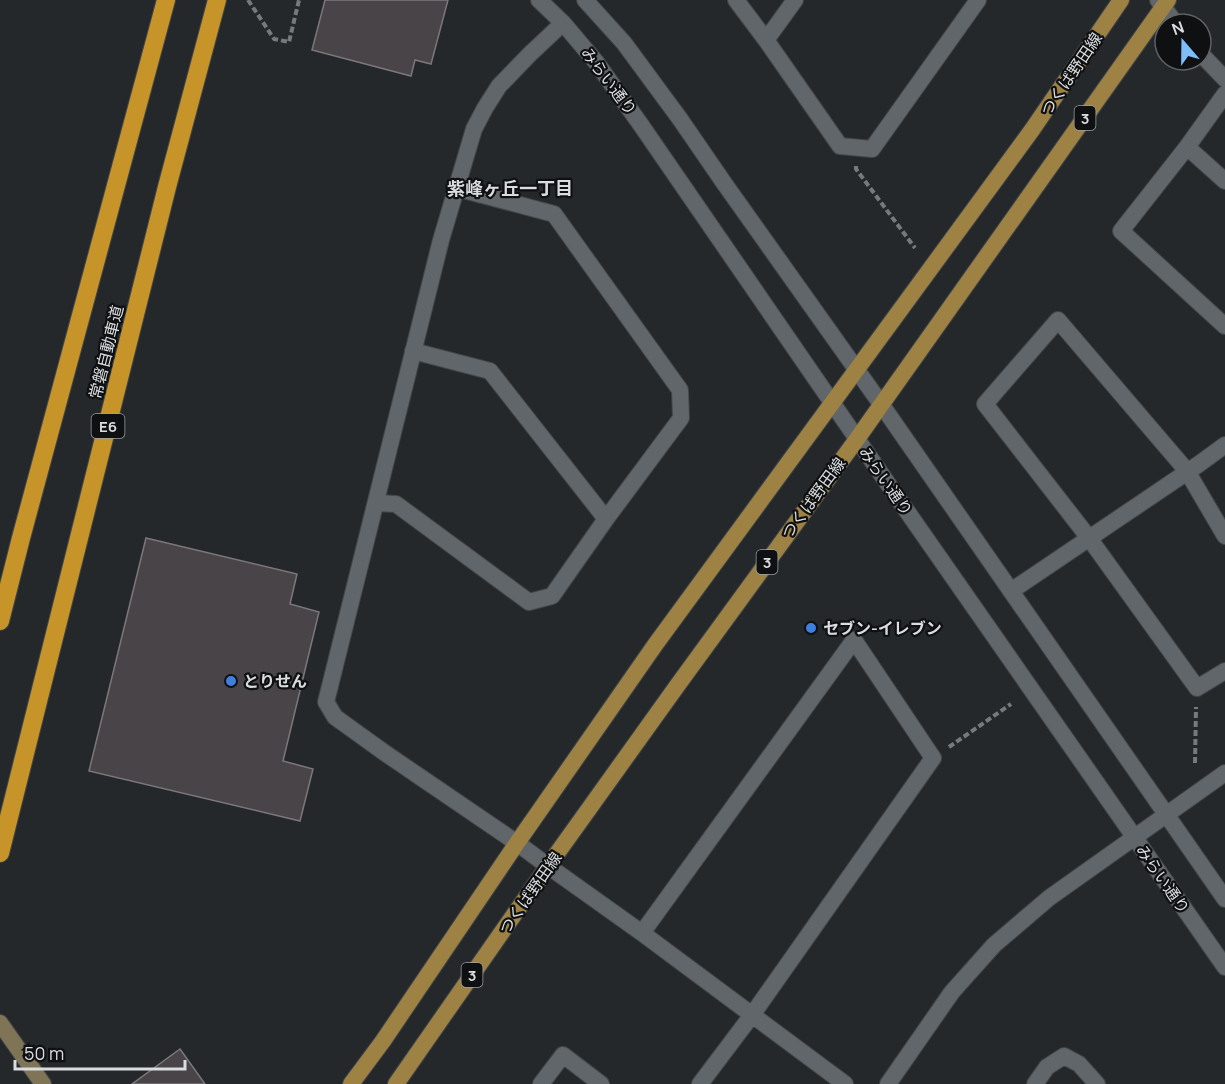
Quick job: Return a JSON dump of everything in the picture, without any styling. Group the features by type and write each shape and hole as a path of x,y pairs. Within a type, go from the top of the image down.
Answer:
{"highway":[{"name":"常磐自動車道","path":"0,621 166,0"},
{"name":"常磐自動車道","path":"0,853 167,187 217,0"}],"main road":[{"name":"つくば野田線","path":"351,1084 383,1041 655,645 1032,130 1121,0"},
{"name":"つくば野田線","path":"396,1084 548,866 857,439 1163,2"},
{"path":"3,1027 43,1084"}],"street":[{"name":"みらい通り","path":"539,0 563,23 596,63 641,125 1225,967"},
{"name":"みらい通り","path":"585,0 624,43 680,119 1225,899"},
{"path":"736,0 840,146 872,149 978,0"},
{"path":"766,40 795,0"},
{"path":"563,23 499,86 474,129 413,351 326,702 335,717 517,843 845,1084"},
{"path":"1213,66 1225,79"},
{"path":"1225,94 1122,231 1225,326"},
{"path":"1187,147 1225,181"},
{"path":"376,503 396,504 529,602 552,596 681,418 680,390 555,214 456,188"},
{"path":"1225,536 1187,471 1058,320 985,404 1089,538 1197,688 1225,671"},
{"path":"413,351 490,371 606,519"},
{"path":"1011,591 1225,445"},
{"path":"642,933 854,640 933,758 752,1015 700,1084"},
{"path":"888,1084 952,992 994,945 1049,898 1225,773"},
{"path":"541,1084 562,1055 601,1084"},
{"path":"1035,1084 1047,1067 1064,1056 1079,1064 1097,1084"}],"path":[{"path":"248,0 274,39 289,42 299,0"},
{"path":"855,147 856,169 915,248"},
{"path":"1195,763 1197,688"},
{"path":"933,758 1011,704"}],"building":[{"path":"325,0 448,0 431,64 415,60 411,76 312,50"},
{"path":"146,538 297,574 290,604 319,612 283,761 313,769 300,821 89,771"},
{"path":"180,1049 205,1084 132,1084"}],"place":[{"name":"セブン-イレブン","path":"811,628"},
{"name":"とりせん","path":"231,681"}],"district":[{"name":"紫峰ヶ丘一丁目","path":"510,188"}]}
